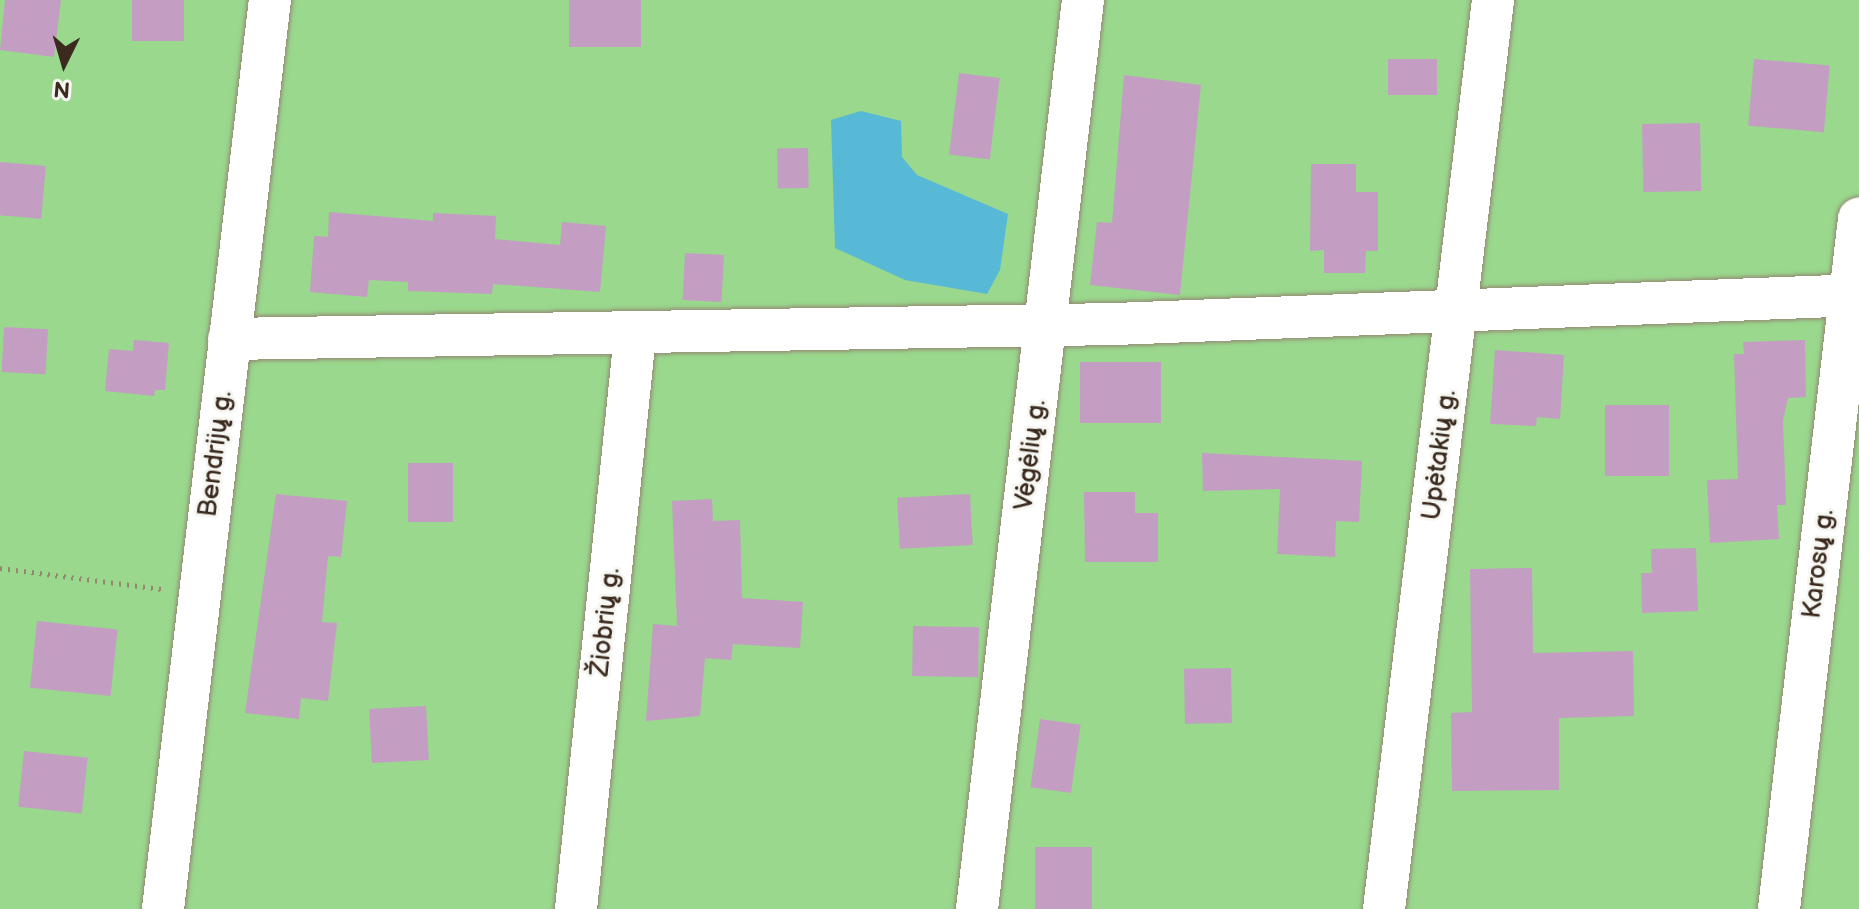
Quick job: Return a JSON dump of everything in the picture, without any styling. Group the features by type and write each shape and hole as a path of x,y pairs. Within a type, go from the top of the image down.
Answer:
{"street":[{"name":"Bendrijų g.","path":"163,909 270,0"},
{"name":"Vėgėlių g.","path":"977,909 1083,0"},
{"name":"Upėtakių g.","path":"1384,909 1493,0"},
{"name":"Karosų g.","path":"1779,909 1854,296 1859,219"},
{"path":"229,339 635,335 1047,326 1854,296"},
{"name":"Žiobrių g.","path":"576,909 635,335"}],"path":[{"path":"0,568 200,594"}],"green space":[{"path":"0,0 1859,0 1859,909 0,909"}],"water":[{"path":"861,111 901,121 902,157 917,175 1008,214 1000,270 987,294 905,280 835,248 831,120"}],"building":[{"path":"5,0 61,0 54,57 0,50"},
{"path":"132,0 184,0 184,41 132,41"},
{"path":"569,0 641,0 641,47 569,47"},
{"path":"1388,59 1437,59 1437,95 1388,95"},
{"path":"1754,59 1830,66 1824,132 1748,126"},
{"path":"959,73 1000,78 990,159 949,154"},
{"path":"1124,75 1201,85 1180,295 1090,285 1097,222 1112,223"},
{"path":"1700,123 1701,191 1643,192 1642,124"},
{"path":"808,148 809,188 778,189 777,149"},
{"path":"0,162 46,166 41,219 0,215"},
{"path":"1311,164 1356,164 1356,192 1378,192 1378,251 1366,251 1365,273 1324,273 1324,250 1310,251"},
{"path":"329,212 433,221 433,213 496,216 495,239 560,245 562,222 606,226 600,292 493,284 492,294 408,291 408,282 369,280 367,297 310,292 314,236 328,237"},
{"path":"685,253 724,255 721,302 683,300"},
{"path":"4,327 48,329 46,374 2,372"},
{"path":"134,340 169,343 165,390 155,390 154,396 105,391 109,349 133,351"},
{"path":"1805,340 1806,397 1788,398 1783,420 1786,505 1777,505 1779,539 1710,543 1707,480 1738,479 1734,354 1744,354 1743,342"},
{"path":"1495,350 1564,355 1560,419 1537,417 1536,426 1490,424"},
{"path":"1080,362 1161,362 1161,423 1080,423"},
{"path":"1605,405 1669,405 1669,476 1605,476"},
{"path":"1202,453 1362,461 1359,522 1336,521 1335,557 1277,554 1280,489 1203,491"},
{"path":"408,463 453,463 453,522 408,522"},
{"path":"1084,492 1135,492 1135,513 1158,513 1158,562 1085,562"},
{"path":"276,494 347,501 341,557 328,556 322,622 337,623 328,701 301,698 299,719 245,713"},
{"path":"970,494 973,545 900,549 897,498"},
{"path":"712,499 713,521 740,520 742,598 803,602 800,648 733,644 731,660 705,658 700,716 646,721 653,624 677,626 672,501"},
{"path":"1696,548 1698,611 1642,613 1641,573 1652,573 1651,549"},
{"path":"1532,568 1533,653 1633,651 1634,716 1559,718 1559,790 1452,791 1451,713 1472,712 1470,569"},
{"path":"37,621 118,629 111,696 30,688"},
{"path":"913,626 979,627 978,677 912,676"},
{"path":"1231,668 1232,723 1185,724 1184,669"},
{"path":"426,706 429,760 372,763 369,709"},
{"path":"1040,719 1081,725 1071,793 1030,787"},
{"path":"24,751 88,758 82,813 18,807"},
{"path":"1035,847 1092,847 1092,909 1035,909"}]}
